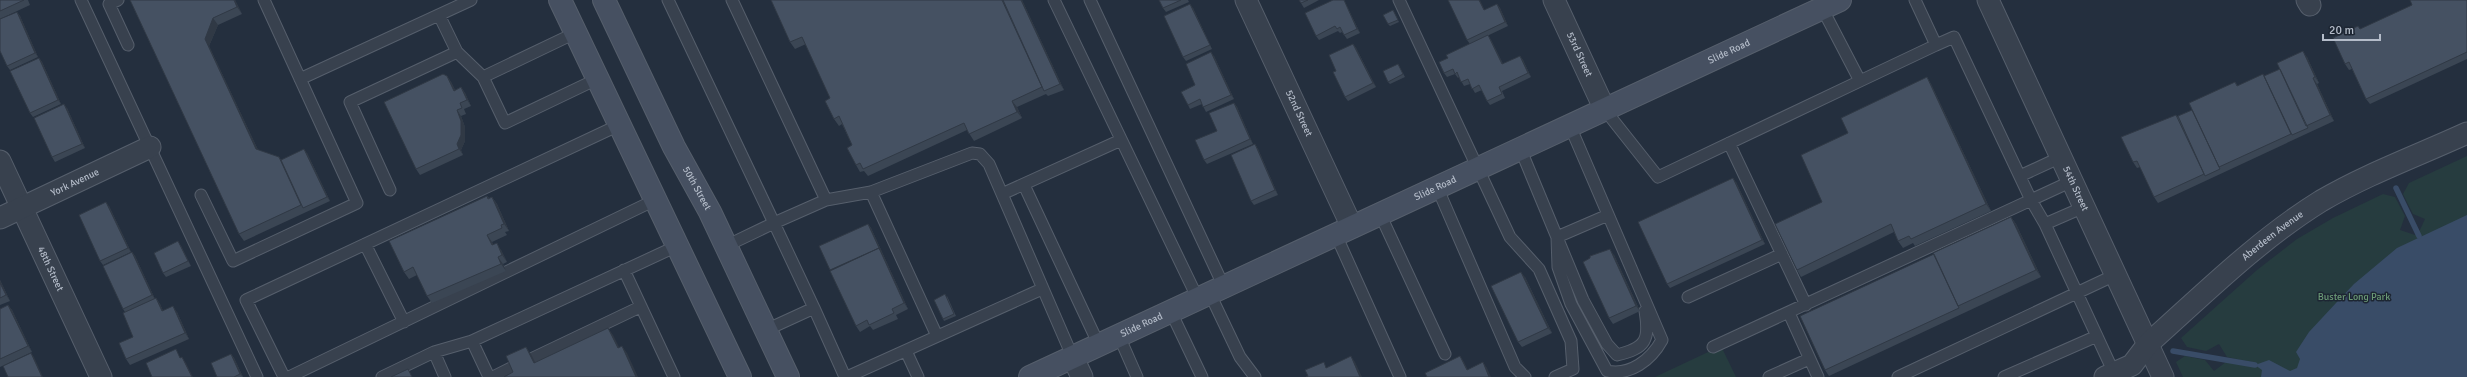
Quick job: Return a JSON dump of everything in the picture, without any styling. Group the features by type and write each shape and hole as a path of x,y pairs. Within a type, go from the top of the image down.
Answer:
{"main road":[{"path":"560,0 740,377"},
{"name":"50th Street","path":"604,0 674,148 710,212 788,377"},
{"name":"Slide Road","path":"1030,377 1831,4"}],"street":[{"name":"52nd Street","path":"1246,0 1344,231"},
{"name":"53rd Street","path":"1554,0 1605,110"},
{"name":"54th Street","path":"1988,0 2163,377"},
{"name":"Aberdeen Avenue","path":"2110,375 2132,365 2148,344 2267,239 2292,221 2342,190 2467,133"},
{"name":"York Avenue","path":"0,218 150,147"},
{"name":"48th Street","path":"0,161 101,377"},
{"path":"1073,358 1082,377"}],"lane":[{"path":"81,0 257,377"},
{"path":"118,0 109,4 128,45"},
{"path":"201,195 232,261 357,203 264,0"},
{"path":"300,79 471,0"},
{"path":"668,0 846,377 1042,289"},
{"path":"732,0 826,200"},
{"path":"1054,0 1121,140 1210,293"},
{"path":"1090,0 1210,293 1240,357 1254,377"},
{"path":"1399,0 1510,237 1539,269 1571,341 1573,369 1555,377"},
{"path":"1915,0 1936,45"},
{"path":"1831,4 1860,81"},
{"path":"439,15 457,52 483,77 505,124 597,79"},
{"path":"483,77 575,33"},
{"path":"1605,110 1658,177 1954,37 2031,200 2045,224 2097,336 2110,375"},
{"path":"390,190 350,102 457,52"},
{"path":"284,377 246,300 619,125"},
{"path":"1557,237 1558,267 1571,304 1607,371 1617,373 1637,366 1655,353 1662,340 1570,126"},
{"path":"1002,194 1121,140"},
{"path":"1729,143 1806,305"},
{"path":"1520,148 1583,300 1607,344 1617,355 1634,351 1644,343 1648,332 1645,312 1613,241 1616,234"},
{"path":"726,246 826,200 871,192 972,153 980,154 989,164 1073,358"},
{"path":"2020,176 2061,157"},
{"path":"1713,347 2072,181"},
{"path":"1024,185 1099,345"},
{"path":"1437,187 1515,367 1525,377"},
{"path":"871,192 937,336"},
{"path":"289,377 655,200"},
{"path":"2045,224 2084,207"},
{"path":"1380,214 1445,354"},
{"path":"1557,237 1608,215"},
{"path":"1344,231 1400,377"},
{"path":"365,244 404,322"},
{"path":"382,377 434,352 472,341 677,246"},
{"path":"1688,297 1782,254"},
{"path":"624,270 674,377"},
{"path":"1898,377 2115,275"},
{"path":"533,358 640,306"},
{"path":"766,330 814,308"},
{"path":"1171,312 1202,377"},
{"path":"1789,312 1818,377"},
{"path":"1119,336 1137,377"},
{"path":"2004,377 2097,336"},
{"path":"472,341 489,377"},
{"path":"906,350 918,377"},
{"path":"434,352 445,377"},
{"path":"1769,377 1809,359"},
{"path":"493,377 513,367"}],"green space":[{"name":"Buster Long Park","path":"2467,156 2467,377 2183,377 2176,362 2185,356 2205,360 2214,371 2226,362 2256,367 2257,363 2227,357 2219,344 2206,351 2187,347 2181,338 2257,270 2297,239 2333,218 2383,194 2395,197 2405,216 2400,230 2415,235 2419,232 2425,219 2413,214 2403,194 2409,183"},
{"path":"1721,346 1736,377 1655,377"}],"water":[{"path":"2467,215 2467,377 2261,377 2262,370 2255,365 2269,360 2290,371 2297,368 2300,359 2296,352 2309,332 2354,284 2397,248"}],"building":[{"path":"0,0 24,0 0,11"},
{"path":"130,0 234,0 237,7 213,18 205,39 256,149 279,157 301,205 239,234"},
{"path":"771,0 1002,0 1042,87 1012,101 1017,112 969,134 964,123 863,169 860,163 856,165 847,148 852,145 839,116 834,119 825,101 830,98 802,37 790,42"},
{"path":"1003,0 1021,0 1060,84 1044,91"},
{"path":"1159,0 1181,0 1163,8"},
{"path":"1299,0 1308,0 1301,3"},
{"path":"1333,0 1344,0 1357,29 1344,35 1340,27 1337,29 1335,26 1316,36 1305,13"},
{"path":"1448,0 1479,0 1484,10 1497,4 1505,22 1467,40"},
{"path":"2410,0 2467,0 2467,52 2366,99 2349,62 2345,64 2333,38 2358,26 2360,29 2412,5"},
{"path":"1190,4 1210,45 1183,57 1164,16"},
{"path":"1393,10 1398,20 1388,24 1383,15"},
{"path":"17,12 35,53 7,66 0,51 0,19"},
{"path":"1488,35 1502,64 1520,56 1528,73 1499,87 1502,94 1487,101 1479,85 1472,89 1468,79 1461,82 1457,72 1455,74 1453,69 1444,73 1439,62 1448,58 1446,55"},
{"path":"1353,44 1373,83 1345,97 1333,72 1336,71 1329,55"},
{"path":"2303,51 2315,77 2313,78 2330,115 2306,126 2277,63"},
{"path":"1211,52 1231,95 1203,107 1200,99 1188,105 1181,92 1195,85 1186,64"},
{"path":"39,58 58,100 30,113 10,71"},
{"path":"1398,64 1403,74 1388,82 1383,71"},
{"path":"2280,69 2308,128 2292,135 2264,76"},
{"path":"443,74 447,76 454,91 461,87 467,100 460,103 462,108 457,110 461,121 461,135 457,144 459,149 416,169 384,102"},
{"path":"2263,74 2291,134 2219,167 2189,103 2235,82 2237,86"},
{"path":"1927,77 1986,204 1911,239 1909,236 1898,241 1891,224 1797,270 1775,224 1822,202 1801,155 1848,133 1841,118"},
{"path":"1234,103 1250,139 1204,160 1195,140 1217,131 1209,113"},
{"path":"64,104 82,144 52,157 34,118"},
{"path":"2192,110 2220,169 2205,176 2178,116"},
{"path":"2176,115 2204,174 2154,197 2137,161 2133,162 2121,137"},
{"path":"1255,144 1275,190 1251,201 1231,155"},
{"path":"304,149 327,197 303,208 281,160"},
{"path":"1733,178 1762,240 1667,284 1638,222"},
{"path":"487,196 488,199 492,197 504,224 501,225 502,228 487,235 492,245 497,243 502,255 498,257 501,264 427,296 413,267 404,272 389,241"},
{"path":"106,202 128,248 100,261 79,215"},
{"path":"2011,217 2036,270 1958,306 1933,253"},
{"path":"868,224 880,250 879,248 830,270 819,246"},
{"path":"178,241 188,261 163,273 154,253"},
{"path":"879,248 904,303 892,309 894,313 869,325 867,320 856,326 830,271"},
{"path":"1610,249 1636,306 1609,318 1583,262 1590,258 1590,256"},
{"path":"132,252 152,295 123,309 103,266"},
{"path":"1934,254 1959,308 1825,370 1800,316"},
{"path":"1521,272 1548,328 1518,342 1491,286"},
{"path":"0,283 6,295 0,298"},
{"path":"945,294 954,314 943,319 934,300"},
{"path":"156,298 162,311 173,306 185,333 126,359 119,343 133,337 123,313"},
{"path":"8,305 28,346 0,359 0,309"},
{"path":"608,328 618,348 622,346 636,377 504,377 513,372 506,356 526,347 534,363"},
{"path":"176,349 180,358 182,357 192,377 152,377 146,363"},
{"path":"31,353 42,377 8,377 3,366"},
{"path":"231,354 240,374 234,377 217,377 211,363"},
{"path":"1351,356 1360,377 1306,377 1308,376 1305,370 1324,362 1326,368"},
{"path":"1460,356 1467,370 1483,362 1489,377 1427,377 1425,373"},
{"path":"408,369 412,377 391,377"}],"waterway":[{"path":"2396,188 2419,236"},
{"path":"2173,351 2255,365"}]}
